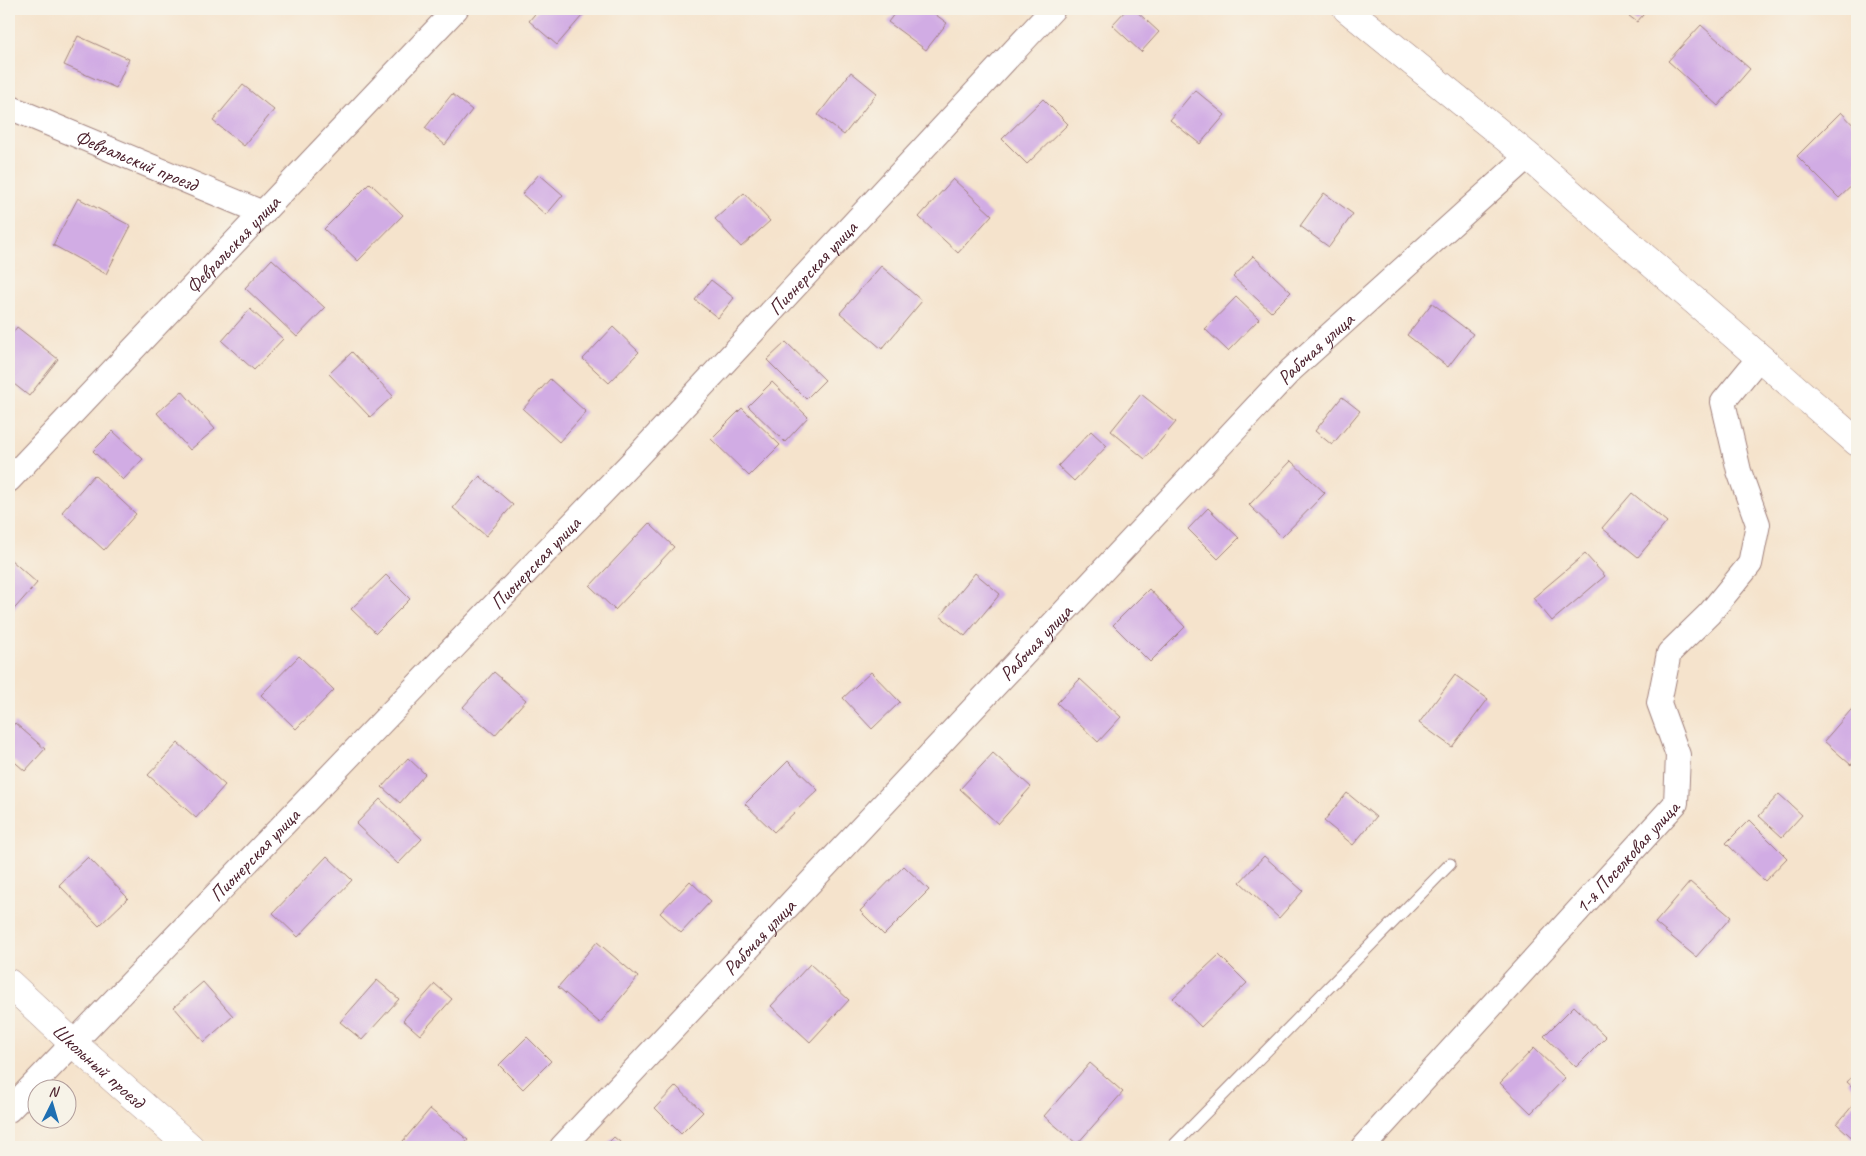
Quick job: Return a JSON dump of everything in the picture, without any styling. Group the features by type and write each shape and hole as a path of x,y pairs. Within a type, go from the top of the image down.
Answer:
{"street":[{"name":"Февральская улица","path":"9,480 456,9"},
{"name":"Пионерская улица","path":"9,1110 630,464 1053,9"},
{"path":"1347,9 1528,156 1857,442"},
{"name":"Февральский проезд","path":"9,108 263,213"},
{"name":"Рабочая улица","path":"562,1147 1291,370 1528,156"},
{"name":"1-я Поселковая улица","path":"1363,1147 1676,803 1678,755 1659,703 1669,653 1709,614 1750,564 1758,524 1739,471 1723,402 1759,358"},
{"name":"Школьный проезд","path":"9,983 190,1147"}],"lane":[{"path":"1172,1147 1450,864"}],"building":[{"path":"539,9 588,9 557,45 529,21"},
{"path":"898,9 928,9 947,23 926,50 888,22"},
{"path":"1127,9 1134,9 1159,32 1141,52 1112,25"},
{"path":"1620,9 1648,9 1637,22"},
{"path":"1701,25 1750,69 1718,106 1668,61"},
{"path":"78,36 129,59 116,88 64,65"},
{"path":"851,72 877,93 844,135 818,115"},
{"path":"243,85 274,110 244,146 213,121"},
{"path":"1195,90 1225,115 1200,144 1170,120"},
{"path":"452,94 472,110 445,145 425,128"},
{"path":"1043,99 1068,124 1027,164 1002,139"},
{"path":"1841,112 1857,129 1857,181 1839,198 1797,156"},
{"path":"539,174 563,195 546,215 522,194"},
{"path":"953,179 992,215 958,253 919,217"},
{"path":"370,183 403,215 358,261 324,229"},
{"path":"744,193 770,221 741,247 715,219"},
{"path":"1324,193 1353,214 1329,247 1300,226"},
{"path":"78,198 131,226 106,274 53,245"},
{"path":"1253,256 1291,292 1271,312 1233,277"},
{"path":"272,259 325,308 297,337 245,288"},
{"path":"881,266 922,301 882,349 840,313"},
{"path":"711,280 734,298 718,318 695,300"},
{"path":"1236,297 1259,319 1228,351 1205,329"},
{"path":"1432,303 1473,334 1448,367 1407,335"},
{"path":"250,309 283,339 254,370 222,341"},
{"path":"17,327 58,359 29,396 9,380 9,338"},
{"path":"613,327 639,352 609,383 583,359"},
{"path":"786,342 825,380 806,399 767,360"},
{"path":"352,352 393,396 370,417 329,374"},
{"path":"550,379 586,412 559,442 523,409"},
{"path":"772,382 808,417 785,442 748,406"},
{"path":"182,391 215,429 190,450 157,413"},
{"path":"1141,394 1176,422 1145,459 1111,431"},
{"path":"1342,397 1360,411 1332,445 1315,431"},
{"path":"742,408 780,445 749,476 711,439"},
{"path":"113,431 143,459 123,480 93,451"},
{"path":"1091,431 1107,446 1074,481 1058,466"},
{"path":"1291,461 1325,493 1282,537 1249,505"},
{"path":"94,475 136,514 104,550 62,512"},
{"path":"480,476 513,505 486,536 453,508"},
{"path":"1632,493 1667,522 1638,557 1602,528"},
{"path":"1208,508 1239,538 1218,559 1188,529"},
{"path":"649,523 674,547 615,610 590,586"},
{"path":"1585,554 1605,576 1552,621 1533,598"},
{"path":"9,560 37,583 9,615"},
{"path":"975,573 1000,594 965,636 940,616"},
{"path":"386,575 410,599 376,633 351,609"},
{"path":"1149,589 1185,627 1150,662 1113,625"},
{"path":"299,656 334,690 296,729 261,695"},
{"path":"494,672 526,700 495,735 463,707"},
{"path":"871,672 900,702 872,729 843,698"},
{"path":"1455,675 1488,699 1452,747 1419,723"},
{"path":"1080,679 1121,717 1098,742 1057,703"},
{"path":"1857,703 1857,758 1851,765 1824,741"},
{"path":"15,723 45,749 25,771 9,757 9,730"},
{"path":"178,743 225,785 196,818 148,775"},
{"path":"993,753 1031,787 998,824 960,789"},
{"path":"408,758 425,774 400,803 382,787"},
{"path":"788,761 818,790 774,832 745,804"},
{"path":"1347,793 1376,817 1353,845 1324,821"},
{"path":"1779,794 1802,815 1782,837 1759,816"},
{"path":"380,799 422,839 398,864 356,824"},
{"path":"1749,820 1787,858 1765,881 1726,843"},
{"path":"327,856 352,880 298,937 273,913"},
{"path":"1264,856 1303,891 1279,918 1240,882"},
{"path":"88,857 128,898 99,926 59,885"},
{"path":"904,866 929,890 884,935 860,911"},
{"path":"690,881 711,901 681,933 660,913"},
{"path":"1690,882 1731,917 1696,957 1655,923"},
{"path":"597,942 638,977 600,1023 558,987"},
{"path":"1219,955 1247,983 1201,1027 1173,998"},
{"path":"810,964 849,1000 810,1042 771,1006"},
{"path":"377,980 399,999 362,1040 340,1022"},
{"path":"203,982 233,1016 204,1042 174,1007"},
{"path":"435,984 452,999 420,1035 403,1020"},
{"path":"1574,1006 1606,1037 1576,1067 1544,1036"},
{"path":"527,1037 551,1061 523,1089 499,1065"},
{"path":"1534,1048 1565,1078 1531,1113 1500,1083"},
{"path":"1090,1063 1123,1092 1077,1144 1044,1116"},
{"path":"1857,1071 1857,1091 1847,1082"},
{"path":"676,1086 703,1112 681,1134 655,1108"},
{"path":"1854,1104 1857,1106 1857,1142 1837,1124"},
{"path":"430,1109 468,1140 462,1147 398,1147"},
{"path":"614,1137 626,1147 604,1147"}]}
